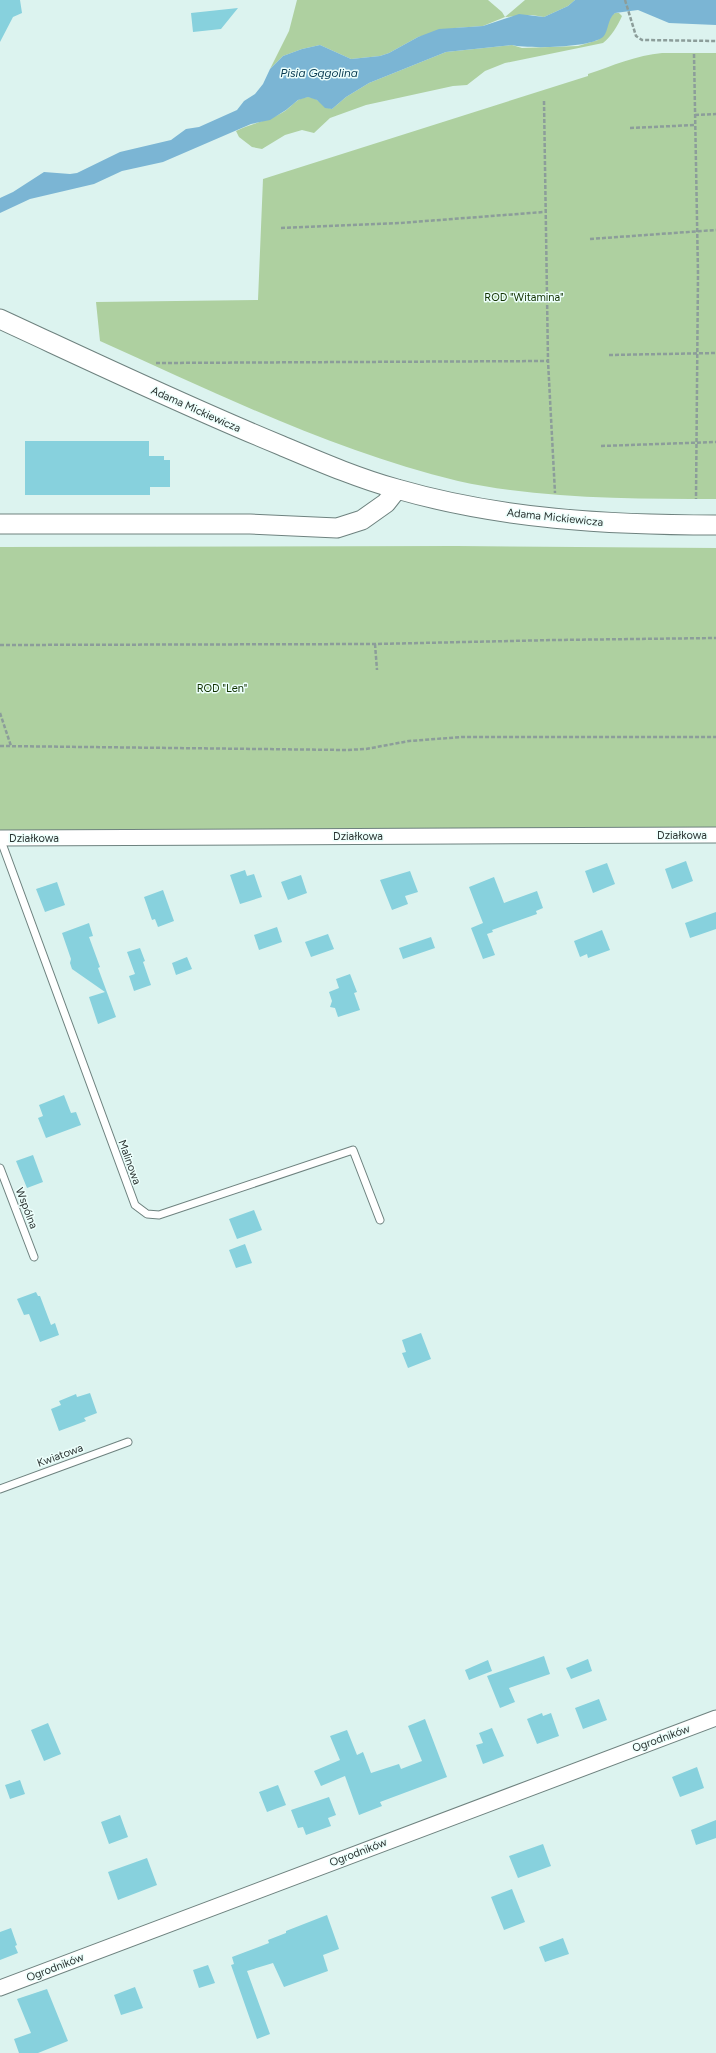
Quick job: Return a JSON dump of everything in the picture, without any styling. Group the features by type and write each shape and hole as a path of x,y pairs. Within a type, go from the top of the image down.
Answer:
{"street":[{"name":"Adama Mickiewicza","path":"0,319 232,426 356,477 397,489 482,509 542,518 626,524 716,525"},
{"path":"0,524 250,524 337,528 362,520 386,503 397,489"},
{"name":"Działkowa","path":"0,838 716,835"},
{"name":"Ogrodników","path":"0,1988 716,1718"}],"lane":[{"name":"Malinowa","path":"0,838 134,1205 147,1214 159,1215 353,1150 380,1220"},
{"name":"Wspólna","path":"0,1168 34,1257"},
{"name":"Kwiatowa","path":"0,1489 128,1442"}],"path":[{"path":"625,0 636,36 642,40 716,41"},
{"path":"694,54 697,232 696,499"},
{"path":"544,101 544,212 548,361 556,494"},
{"path":"695,115 716,114"},
{"path":"630,128 695,125"},
{"path":"281,228 400,223 544,212"},
{"path":"590,238 716,230"},
{"path":"610,355 716,353"},
{"path":"156,363 548,361"},
{"path":"601,446 716,442"},
{"path":"0,645 375,644 716,638"},
{"path":"375,644 376,670"},
{"path":"0,713 11,746"},
{"path":"0,746 366,750 409,741 462,737 716,737"}],"green space":[{"path":"297,0 488,0 502,12 505,17 483,26 455,28 418,37 389,53 380,56 351,59 320,45 302,49 283,56 270,69 289,31"},
{"path":"525,0 575,0 568,6 544,17 532,15 505,17"},
{"path":"619,13 622,16 614,31 603,43 505,63 485,71 467,85 453,86 366,105 330,118 314,133 302,130 285,135 262,149 252,147 239,137 236,131 267,120 285,111 304,97 312,97 332,109 346,97 369,83 446,52 512,45 522,48 578,46 598,40 612,15"},
{"name":"ROD \"Witamina\"","path":"662,53 716,53 716,499 652,499 553,495 489,487 411,469 320,437 276,419 100,341 96,302 258,300 263,179 588,76 588,74 625,61"},
{"name":"ROD \"Len\"","path":"456,546 716,548 716,827 0,832 0,547"}],"water":[{"name":"Pisia Gągolina","path":"575,0 716,0 716,25 669,23 638,10 615,13 611,18 603,37 596,41 559,47 512,45 446,52 369,83 346,97 332,109 325,108 317,100 308,97 298,100 270,120 251,124 163,162 122,171 94,184 30,199 0,213 0,198 13,192 44,172 70,174 77,173 120,152 171,140 186,129 199,127 237,110 244,101 255,94 263,84 270,69 283,56 302,49 320,45 351,59 380,56 389,53 418,37 439,29 483,26 519,14 544,17 568,6"}],"building":[{"path":"0,0 20,0 22,13 13,17 0,42"},
{"path":"238,8 221,29 193,32 191,13"},
{"path":"25,441 149,441 149,456 164,456 164,460 170,460 170,487 150,487 150,495 25,495"},
{"path":"686,861 693,881 672,889 665,869"},
{"path":"607,863 615,884 593,893 585,871"},
{"path":"245,870 247,876 254,874 262,897 240,904 230,875"},
{"path":"410,871 418,892 405,896 408,904 392,910 380,880"},
{"path":"301,875 307,893 288,900 281,882"},
{"path":"494,877 504,903 537,891 543,908 536,911 537,914 492,930 493,932 487,934 495,955 483,959 471,928 483,923 469,887"},
{"path":"57,882 65,905 45,912 36,889"},
{"path":"163,890 174,921 158,927 155,919 152,920 144,897"},
{"path":"716,912 716,929 690,938 685,923"},
{"path":"89,923 93,936 89,937 100,967 98,968 116,1017 98,1024 89,997 105,992 72,969 70,963 71,959 62,933"},
{"path":"277,927 282,942 259,950 254,935"},
{"path":"602,930 610,950 588,958 587,954 580,957 574,941"},
{"path":"328,934 334,949 311,957 305,942"},
{"path":"431,937 435,948 403,959 399,948"},
{"path":"140,948 151,985 134,991 129,976 135,974 127,952"},
{"path":"187,957 192,969 176,975 172,963"},
{"path":"350,974 357,992 354,993 360,1010 338,1017 335,1008 330,1007 332,1001 329,992 339,988 336,979"},
{"path":"64,1095 71,1113 76,1112 81,1125 46,1138 38,1118 43,1116 39,1105"},
{"path":"33,1155 43,1182 27,1188 16,1161"},
{"path":"254,1210 262,1230 237,1239 229,1219"},
{"path":"245,1244 252,1263 236,1268 229,1250"},
{"path":"36,1292 38,1296 40,1296 51,1325 55,1323 59,1335 40,1342 29,1314 24,1315 17,1299"},
{"path":"421,1333 431,1359 408,1368 402,1353 406,1352 402,1340"},
{"path":"90,1393 97,1413 84,1418 86,1421 59,1431 51,1409 61,1405 59,1401 76,1394 77,1397"},
{"path":"544,1656 550,1674 509,1688 515,1702 500,1708 487,1676"},
{"path":"588,1659 592,1671 571,1679 566,1668"},
{"path":"488,1660 492,1671 469,1680 465,1670"},
{"path":"599,1699 607,1720 583,1729 575,1708"},
{"path":"542,1713 543,1716 551,1713 559,1736 537,1744 527,1719"},
{"path":"425,1719 447,1777 380,1802 382,1806 359,1815 345,1776 321,1786 314,1771 340,1760 330,1736 347,1730 357,1755 363,1752 371,1773 399,1764 401,1769 422,1761 408,1726"},
{"path":"48,1723 61,1754 44,1761 31,1730"},
{"path":"492,1728 504,1756 483,1764 476,1745 483,1743 479,1733"},
{"path":"697,1767 704,1788 680,1797 672,1777"},
{"path":"20,1780 25,1794 10,1799 5,1785"},
{"path":"278,1785 286,1805 267,1812 259,1792"},
{"path":"329,1797 336,1815 328,1818 331,1826 306,1835 303,1827 298,1828 291,1810"},
{"path":"120,1815 128,1837 109,1844 101,1822"},
{"path":"716,1820 716,1838 696,1845 691,1830"},
{"path":"543,1844 551,1866 518,1878 509,1856"},
{"path":"147,1858 157,1885 118,1900 108,1872"},
{"path":"512,1889 525,1922 504,1930 491,1897"},
{"path":"327,1915 339,1949 323,1955 328,1971 284,1987 273,1963 247,1971 270,2034 257,2039 231,1965 234,1964 232,1957 269,1943 268,1940 286,1933 286,1931"},
{"path":"11,1928 18,1953 0,1960 0,1932"},
{"path":"563,1938 569,1954 545,1962 539,1947"},
{"path":"208,1965 215,1983 199,1988 193,1970"},
{"path":"135,1987 143,2008 121,2015 114,1995"},
{"path":"47,1989 68,2041 38,2053 19,2053 14,2039 31,2033 17,1999"}]}
